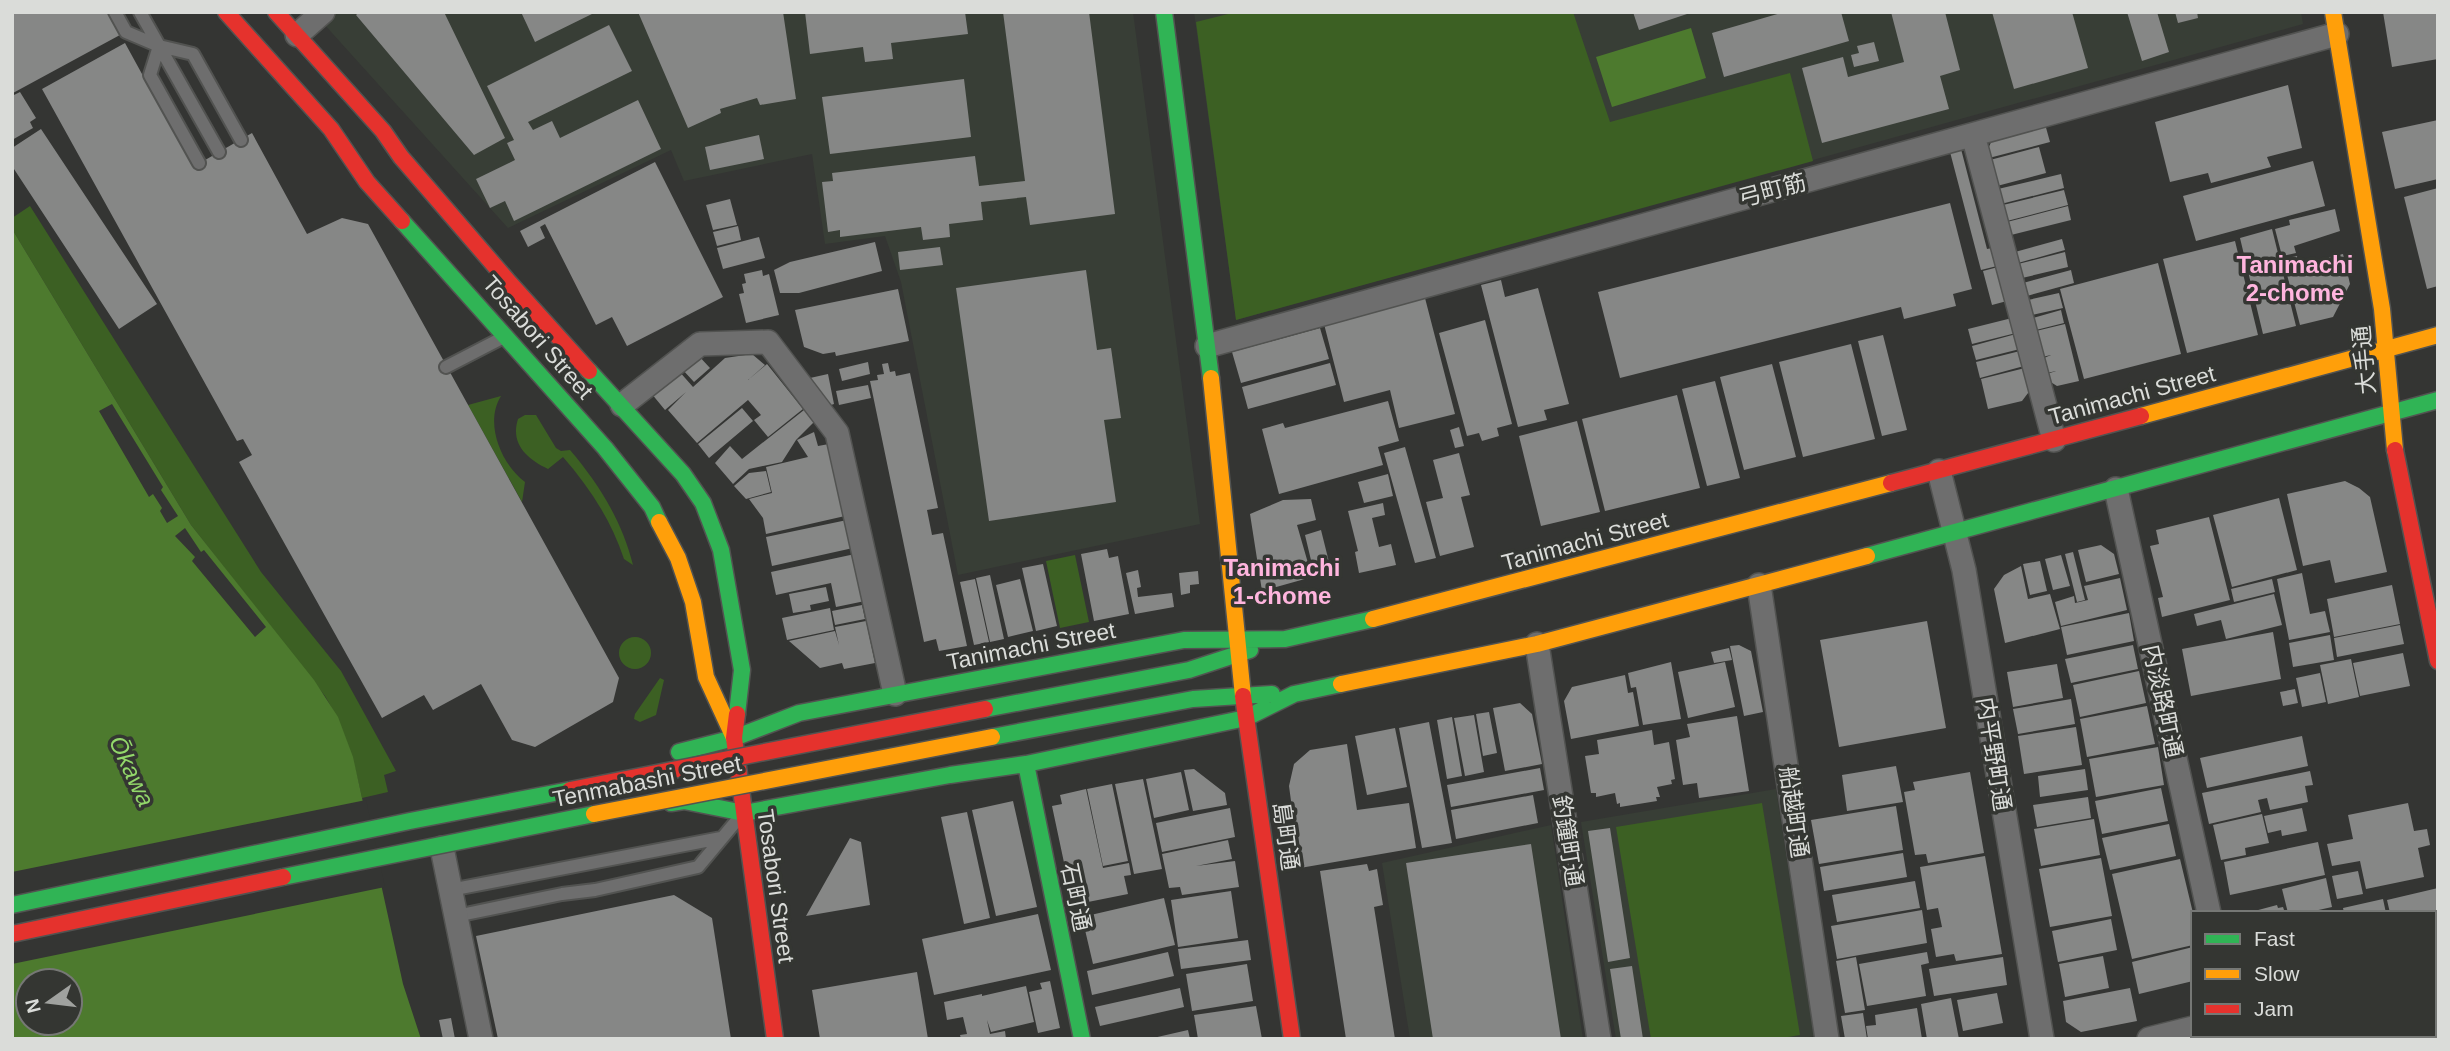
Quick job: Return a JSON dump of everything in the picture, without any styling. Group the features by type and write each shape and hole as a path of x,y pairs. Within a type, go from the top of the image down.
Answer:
{"main road":[{"name":"Tosabori Street","path":"226,12 331,129 366,181 605,448 652,507 678,558 693,602 706,677 734,738"},
{"name":"Tosabori Street","path":"275,12 383,131 401,157 507,280 683,474 703,503 717,540 741,670 734,738 775,1039"},
{"name":"島町通","path":"1164,12 1207,346 1243,695 1292,1039"},
{"name":"大手通","path":"2335,23 2382,309 2395,456 2438,661"},
{"name":"Tanimachi Street","path":"734,738 799,713 895,694 1184,640 1238,647 1394,614 1939,471 2438,335"},
{"path":"744,813 950,775 1026,764 1246,718 1294,694 1537,644 2438,400"},
{"name":"Tenmabashi Street","path":"12,905 410,821 1189,670 1238,647"},
{"name":"Tenmabashi Street","path":"12,934 430,846 1194,699 1294,694"},
{"name":"Tenmabashi Street","path":"664,755 734,738"},
{"name":"Tenmabashi Street","path":"12,899 420,812 452,800 643,759"},
{"name":"石町通","path":"1026,764 1082,1039"},
{"name":"Tenmabashi Street","path":"12,940 404,855 684,801 744,813"}],"street":[{"path":"297,35 323,12"},
{"name":"弓町筋","path":"1207,346 1973,135 2335,23"},
{"path":"1973,135 2054,440"},
{"path":"622,405 700,344 768,342 837,433 895,694"},
{"name":"内平野町通","path":"1939,471 1964,570 2042,1039"},
{"name":"内淡路町通","path":"2116,489 2209,911"},
{"name":"船越町通","path":"1759,585 1827,1039"},
{"name":"釣鐘町通","path":"1537,644 1599,1039"},
{"path":"442,848 481,1039"},
{"path":"2149,1039 2191,1028"}],"lane":[{"path":"115,12 126,32 159,46 193,54 241,140"},
{"path":"140,12 219,152"},
{"path":"159,46 150,75 199,163"},
{"path":"446,367 505,336"},
{"path":"456,916 562,894 595,890 698,867 744,813"},
{"path":"450,890 721,838"}],"shaded area":[{"path":"336,12 1133,12 1200,524 958,575 901,282 885,236 825,244 812,154 684,181 671,150 508,228 323,23"},
{"path":"1194,12 2301,12 2303,24 1236,320"},
{"path":"1236,12 1573,12 1610,122 1790,73 1813,161 1236,320 1196,22"},
{"path":"30,206 261,572 341,671 396,771 384,775 388,792 362,798 348,746 325,696 191,525 12,229 12,218"},
{"path":"501,396 494,418 495,430 502,454 525,482 522,502 468,405"},
{"path":"525,415 536,415 556,448 561,451 570,450 591,476 616,518 633,565 624,559 599,505 563,457 548,469 522,450 516,436 516,428 518,419"},
{"path":"1075,555 1089,622 1060,628 1046,561"},
{"path":"635,637 646,642 651,653 646,664 635,669 624,664 619,653 624,642"},
{"path":"660,678 664,680 656,715 640,722 634,719 635,714"},
{"path":"1776,789 1814,1036 1799,1039 1616,1039 1581,822"},
{"path":"1762,803 1800,1035 1776,1039 1651,1039 1616,827"},
{"path":"1551,825 1583,1039 1410,1039 1382,863"}],"water":[{"path":"1691,28 1706,78 1612,107 1596,57"},
{"name":"Ōkawa","path":"12,229 191,525 314,680 338,717 353,757 403,984 421,1039 12,1039"}],"pier":[{"path":"112,404 178,516 167,523 160,511 162,508 153,494 149,497 99,411"},
{"path":"185,528 201,552 204,550 266,627 255,637 192,561 195,557 175,536"},
{"path":"366,800 385,887 12,964 12,872"}],"building":[{"path":"12,12 121,12 131,29 13,93"},
{"path":"359,12 444,12 505,138 474,155 356,15"},
{"path":"521,12 596,12 535,42"},
{"path":"638,12 783,12 796,99 760,105 757,98 720,109 721,113 688,128"},
{"path":"805,12 965,12 968,34 891,43 893,59 865,62 863,47 810,54"},
{"path":"1003,12 1089,12 1115,214 1030,225 1026,197 981,202 983,220 949,224 950,237 923,240 921,227 840,237 840,230 828,232 822,182 833,181 832,173 975,156 979,186 1025,181"},
{"path":"1633,12 1690,12 1690,13 1639,30"},
{"path":"1784,12 1841,12 1849,41 1724,77 1712,33"},
{"path":"1891,12 1945,12 1960,70 1940,76 1949,109 1822,143 1802,68 1843,57 1848,77 1904,62"},
{"path":"1992,12 2072,12 2088,68 2014,89"},
{"path":"2127,12 2157,12 2169,52 2142,61"},
{"path":"2175,12 2197,12 2198,18 2178,23"},
{"path":"2383,12 2438,12 2438,59 2392,67"},
{"path":"609,25 632,71 528,122 533,130 552,121 560,138 638,100 661,149 514,221 505,201 490,208 476,179 515,160 507,143 514,140 487,86"},
{"path":"1874,42 1879,61 1854,67 1851,55 1859,53 1857,46"},
{"path":"125,43 193,167 252,133 307,234 342,218 368,224 619,678 613,702 535,747 512,740 481,684 433,710 424,695 382,718 239,462 252,455 243,439 237,441 42,89"},
{"path":"964,79 971,137 830,154 822,97"},
{"path":"2288,85 2302,148 2267,157 2271,167 2211,183 2208,173 2170,182 2155,122"},
{"path":"20,92 36,118 30,122 33,128 12,140 12,96"},
{"path":"2438,120 2438,179 2395,189 2382,132"},
{"path":"2045,124 2050,142 1989,158 1987,151 1993,138"},
{"path":"41,129 157,304 119,329 12,166 12,148"},
{"path":"759,135 764,159 710,170 705,147"},
{"path":"2039,147 2046,173 1997,186 1990,160"},
{"path":"1961,149 1987,249 1992,248 1997,266 1981,270 1950,152"},
{"path":"2313,161 2325,206 2196,241 2183,196"},
{"path":"655,162 723,297 627,346 612,317 596,325 545,224 540,227 545,238 528,247 520,231"},
{"path":"2061,174 2064,188 2001,204 1998,189"},
{"path":"2438,188 2438,286 2427,289 2404,197"},
{"path":"2064,190 2068,205 2007,221 2003,205"},
{"path":"730,199 737,225 713,230 706,205"},
{"path":"1950,203 1972,289 1953,294 1956,306 1904,319 1901,307 1620,378 1598,292"},
{"path":"2068,206 2071,220 2011,235 2007,222"},
{"path":"2335,209 2340,231 2294,246 2296,253 2282,256 2275,229 2290,225 2289,220"},
{"path":"738,226 741,240 717,246 713,232"},
{"path":"2272,229 2296,326 2263,334 2240,238"},
{"path":"759,237 765,258 723,269 717,248"},
{"path":"2062,239 2065,250 2018,263 2015,252"},
{"path":"2235,241 2258,335 2187,353 2163,259"},
{"path":"875,242 882,271 799,293 780,293 774,270 790,262"},
{"path":"940,247 943,265 900,270 898,252"},
{"path":"2065,252 2068,267 2022,278 2018,264"},
{"path":"2343,254 2350,284 2333,317 2300,325 2283,259 2297,256 2299,264"},
{"path":"2158,263 2181,354 2084,379 2060,289"},
{"path":"1998,267 2007,301 1992,305 1983,271"},
{"path":"762,270 763,276 769,274 779,315 746,323 739,294 744,293 744,274"},
{"path":"1086,270 1097,350 1111,348 1121,418 1104,420 1116,502 989,521 956,288"},
{"path":"2071,270 2074,283 2027,296 2023,283"},
{"path":"1501,280 1505,297 1538,288 1569,404 1544,410 1547,420 1518,427 1481,285"},
{"path":"898,289 909,341 836,356 835,352 823,354 804,347 795,310"},
{"path":"2059,293 2063,308 2032,315 2028,300"},
{"path":"1425,298 1455,414 1399,428 1390,390 1344,402 1324,324"},
{"path":"2061,310 2064,323 2036,330 2033,318"},
{"path":"2012,318 2016,333 1972,344 1968,329"},
{"path":"1485,320 1512,424 1497,428 1499,436 1482,441 1479,433 1467,436 1439,333"},
{"path":"2065,324 2079,381 2057,386 2049,381 2047,374 2056,371 2047,373 2044,358 2051,355 2042,357 2036,331"},
{"path":"1320,328 1329,359 1241,383 1232,352"},
{"path":"2016,334 2020,349 1976,360 1972,346"},
{"path":"1883,335 1907,430 1882,436 1858,341"},
{"path":"1851,344 1875,439 1803,457 1779,362"},
{"path":"2020,351 2024,366 1980,378 1976,362"},
{"path":"697,354 710,368 694,382 682,369"},
{"path":"752,354 765,365 748,380 767,364 803,409 768,437 754,420 761,415 748,400 697,443 668,410 686,392 665,410 651,393 678,370 693,387 725,358"},
{"path":"868,362 870,374 842,381 839,369"},
{"path":"888,363 890,372 895,371 896,376 910,373 938,508 927,510 932,535 943,533 967,646 939,651 936,639 924,642 870,381 878,380 877,375 884,374 882,364"},
{"path":"1330,363 1336,385 1248,409 1242,387"},
{"path":"1772,364 1796,457 1744,470 1720,377"},
{"path":"2025,368 2031,389 2022,401 1988,409 1981,379"},
{"path":"828,374 834,404 831,405 810,378"},
{"path":"1715,381 1740,478 1707,486 1682,389"},
{"path":"868,385 871,398 839,405 836,391"},
{"path":"1677,395 1700,488 1605,511 1582,419"},
{"path":"1388,401 1399,441 1378,447 1383,465 1279,494 1262,429 1283,423 1285,428"},
{"path":"742,408 753,421 709,458 698,444"},
{"path":"804,410 814,422 796,440 782,462 749,469 733,484 715,463 730,446 742,459"},
{"path":"1577,421 1600,512 1541,526 1519,436"},
{"path":"1459,427 1464,446 1455,448 1450,430"},
{"path":"814,432 818,446 829,444 845,516 766,534 763,518 749,499 772,493 766,467 808,457 797,440"},
{"path":"1405,447 1436,558 1415,563 1384,453"},
{"path":"1459,453 1470,495 1461,497 1474,547 1440,556 1426,502 1443,498 1433,460"},
{"path":"766,471 771,492 746,499 734,486 749,473"},
{"path":"1388,474 1393,496 1364,503 1358,482"},
{"path":"2345,481 2370,497 2387,572 2335,583 2330,560 2303,566 2287,494"},
{"path":"2279,498 2297,570 2232,587 2213,515"},
{"path":"1311,499 1316,520 1297,525 1312,577 1262,591 1250,514 1283,500"},
{"path":"1383,503 1385,515 1372,518 1379,547 1391,544 1396,565 1359,573 1355,552 1358,551 1348,511"},
{"path":"2209,517 2230,600 2162,617 2158,598 2163,597 2150,546 2159,544 2156,530"},
{"path":"847,520 853,548 772,566 766,537"},
{"path":"1321,530 1332,574 1315,577 1305,535"},
{"path":"2101,545 2114,554 2119,574 2086,582 2078,550"},
{"path":"1107,549 1109,558 1118,556 1129,614 1094,621 1081,554"},
{"path":"2073,552 2085,600 2077,602 2065,554"},
{"path":"855,554 865,601 836,607 831,583 776,595 771,572"},
{"path":"2061,555 2070,586 2053,590 2045,559"},
{"path":"2040,561 2047,591 2030,595 2023,564"},
{"path":"1043,564 1057,626 1036,631 1022,568"},
{"path":"2021,566 2028,599 2050,594 2060,629 2005,643 1994,589 2004,575"},
{"path":"1138,570 1141,587 1137,588 1138,597 1172,593 1174,607 1135,614 1126,573"},
{"path":"1198,571 1199,584 1190,585 1190,593 1181,595 1179,573"},
{"path":"2302,573 2310,614 2325,611 2330,632 2289,640 2277,579"},
{"path":"990,575 1004,639 990,642 976,578"},
{"path":"2120,578 2127,610 2061,626 2055,602 2074,596 2075,603 2088,600 2084,586"},
{"path":"975,579 989,642 974,645 960,582"},
{"path":"1020,579 1033,631 1008,637 996,585"},
{"path":"2272,579 2275,592 2234,602 2231,589"},
{"path":"2392,585 2400,624 2334,637 2327,599"},
{"path":"826,587 829,601 810,605 811,610 793,613 789,594"},
{"path":"2274,594 2282,625 2226,639 2221,620 2197,626 2194,614"},
{"path":"862,605 865,619 835,625 832,611"},
{"path":"830,608 834,630 787,640 782,618"},
{"path":"2129,613 2134,641 2067,655 2061,627"},
{"path":"866,621 875,663 844,669 842,663 820,668 789,641 835,631 839,645 835,627"},
{"path":"1927,621 1946,728 1839,747 1820,640"},
{"path":"2400,625 2404,644 2337,657 2334,638"},
{"path":"2273,632 2281,679 2191,696 2182,649"},
{"path":"2330,635 2334,660 2293,667 2289,643"},
{"path":"1739,645 1751,651 1763,712 1744,716 1730,646"},
{"path":"2133,645 2138,669 2071,683 2065,659"},
{"path":"1729,648 1732,660 1714,663 1711,652"},
{"path":"2403,653 2410,686 2360,696 2353,663"},
{"path":"2351,659 2359,697 2328,704 2320,665"},
{"path":"1671,662 1681,719 1643,725 1636,687 1631,688 1628,673"},
{"path":"1725,662 1735,707 1688,718 1678,672"},
{"path":"2057,664 2063,698 2013,707 2007,672"},
{"path":"2139,671 2146,703 2080,717 2073,685"},
{"path":"2320,673 2326,702 2302,707 2296,678"},
{"path":"1625,675 1628,693 1633,692 1639,726 1571,739 1564,701 1572,687"},
{"path":"2295,689 2298,703 2283,706 2280,692"},
{"path":"2071,699 2075,724 2018,734 2013,709"},
{"path":"1520,703 1532,714 1542,764 1505,771 1493,708"},
{"path":"2147,706 2155,744 2087,757 2080,719"},
{"path":"1489,712 1497,753 1483,756 1476,714"},
{"path":"1474,715 1484,772 1465,776 1454,718"},
{"path":"1737,716 1749,791 1699,798 1697,783 1683,785 1676,740 1690,737 1687,724"},
{"path":"1452,717 1462,776 1447,779 1437,720"},
{"path":"1429,722 1452,843 1422,848 1399,728"},
{"path":"2076,727 2082,765 2024,774 2018,736"},
{"path":"1395,728 1407,787 1367,795 1355,736"},
{"path":"1652,730 1654,745 1669,742 1675,779 1671,780 1672,784 1657,787 1660,797 1656,797 1657,801 1620,807 1615,793 1596,797 1596,793 1591,793 1585,756 1599,754 1597,740"},
{"path":"2302,736 2308,766 2207,788 2200,758"},
{"path":"1347,744 1357,810 1409,803 1416,848 1300,868 1289,786 1294,764 1310,750"},
{"path":"2158,747 2164,785 2096,797 2089,759"},
{"path":"1896,766 1903,802 1847,811 1842,775"},
{"path":"1540,768 1544,790 1451,807 1447,785"},
{"path":"1194,769 1225,793 1227,805 1193,811 1184,770"},
{"path":"2085,769 2088,790 2040,797 2038,776"},
{"path":"2310,771 2313,785 2305,786 2308,802 2270,810 2267,798 2258,800 2261,812 2209,824 2202,793"},
{"path":"1181,772 1189,810 1154,818 1146,779"},
{"path":"1970,772 1984,853 1928,863 1926,854 1915,855 1904,792 1915,790 1913,782"},
{"path":"1143,779 1162,869 1134,874 1115,784"},
{"path":"1112,784 1128,861 1103,866 1087,789"},
{"path":"2161,788 2168,821 2102,834 2095,801"},
{"path":"1086,789 1103,868 1129,863 1131,875 1124,876 1128,894 1073,905 1052,806 1062,804 1060,795"},
{"path":"1533,795 1538,823 1456,839 1451,810"},
{"path":"2088,797 2091,818 2037,827 2033,805"},
{"path":"1013,801 1037,907 996,916 972,810"},
{"path":"2408,803 2414,831 2427,829 2430,845 2418,848 2424,877 2366,889 2360,861 2332,866 2327,844 2353,839 2348,815"},
{"path":"1896,806 1903,850 1819,864 1811,820"},
{"path":"1230,808 1235,837 1162,852 1156,823"},
{"path":"2302,808 2307,831 2282,836 2281,830 2268,833 2264,816"},
{"path":"967,812 990,918 964,924 941,817"},
{"path":"2262,814 2269,843 2245,848 2246,855 2221,860 2213,825"},
{"path":"2094,819 2100,855 2041,866 2034,829"},
{"path":"2169,824 2176,856 2110,870 2102,838"},
{"path":"1610,828 1630,958 1608,962 1588,831"},
{"path":"850,838 861,842 870,905 806,916"},
{"path":"1228,840 1232,859 1196,866 1235,861 1239,887 1182,895 1180,887 1169,888 1162,854"},
{"path":"2318,842 2325,875 2230,895 2224,862"},
{"path":"1531,844 1561,1039 1433,1039 1406,863"},
{"path":"1903,853 1907,877 1824,891 1820,867"},
{"path":"1985,856 2002,954 1956,961 1954,954 1936,957 1931,929 1942,927 1938,908 1927,910 1920,867"},
{"path":"2101,858 2112,916 2050,927 2039,869"},
{"path":"2180,859 2193,911 2191,945 2132,959 2112,874"},
{"path":"1367,864 1369,871 1377,869 1383,905 1374,907 1395,1039 1346,1039 1320,871"},
{"path":"2358,871 2363,894 2337,899 2332,876"},
{"path":"2326,878 2332,907 2314,911 2288,911 2282,889"},
{"path":"1915,881 1920,908 1837,922 1832,895"},
{"path":"2438,888 2438,920 2436,911 2390,911 2387,900"},
{"path":"1231,891 1238,938 1178,947 1171,900"},
{"path":"674,895 712,918 731,1039 498,1039 476,936"},
{"path":"1164,898 1175,945 1093,964 1082,917"},
{"path":"2383,899 2386,911 2344,911 2343,908"},
{"path":"2277,905 2278,908 2283,907 2284,911 2254,911"},
{"path":"1922,910 1927,943 1837,959 1831,926"},
{"path":"1038,914 1051,970 934,995 922,939"},
{"path":"2111,919 2117,950 2058,962 2052,931"},
{"path":"1248,940 1251,960 1181,969 1178,949"},
{"path":"2191,947 2191,981 2139,994 2132,962"},
{"path":"1168,952 1174,976 1092,995 1087,971"},
{"path":"1927,952 1929,963 1921,965 1926,996 1867,1006 1859,964"},
{"path":"2103,956 2109,988 2065,997 2059,964"},
{"path":"1856,957 1865,1010 1845,1013 1836,961"},
{"path":"2003,957 2007,985 1934,996 1929,969"},
{"path":"1247,964 1253,1001 1192,1011 1186,974"},
{"path":"1632,966 1643,1039 1621,1039 1610,969"},
{"path":"917,972 928,1039 820,1039 812,990"},
{"path":"1050,981 1060,1028 1038,1033 1029,992 1042,989 1040,983"},
{"path":"1026,986 1034,1022 991,1032 987,1020 990,1034 1005,1031 1006,1039 961,1039 960,1035 967,1034 963,1017 947,1020 944,1002"},
{"path":"1180,988 1184,1007 1100,1026 1095,1007"},
{"path":"2130,988 2137,1021 2081,1032 2066,1022 2063,1001"},
{"path":"1997,993 2003,1023 1963,1031 1957,1000"},
{"path":"1951,998 1959,1039 1927,1039 1921,1004"},
{"path":"2438,1002 2438,1039 2427,1039 2436,1037"},
{"path":"1256,1006 1262,1039 1198,1039 1194,1015"},
{"path":"1917,1008 1922,1039 1868,1039 1866,1026 1876,1025 1875,1015"},
{"path":"1863,1013 1867,1039 1845,1039 1841,1016"},
{"path":"451,1018 455,1039 443,1039 439,1020"},
{"path":"1188,1030 1190,1039 1153,1039 1153,1038"},
{"path":"2332,1037 2370,1039 2333,1039"}],"traffic: fast":[{"path":"1164,12 1211,378"},
{"path":"402,221 605,448 652,507 659,522"},
{"path":"589,371 683,474 703,503 721,550 742,670 737,714"},
{"path":"1867,556 2438,400"},
{"path":"679,752 734,738 799,713 1184,640 1285,639 1373,619"},
{"path":"985,709 1189,670 1250,650"},
{"path":"671,803 684,801 744,813 950,775 1026,764 1246,718 1294,694 1341,684"},
{"path":"992,737 1193,699 1272,694"},
{"path":"1026,764 1082,1039"},
{"path":"12,905 570,790"},
{"path":"283,877 594,814"}],"traffic: slow":[{"path":"2333,12 2382,309 2395,450"},
{"path":"2141,416 2438,335"},
{"path":"1211,378 1243,696"},
{"path":"1373,619 1891,483"},
{"path":"659,522 678,558 693,602 706,677 734,738"},
{"path":"1341,684 1537,644 1867,556"},
{"path":"594,814 992,737"}],"traffic: jam":[{"path":"226,12 331,129 367,182 402,221"},
{"path":"276,12 383,131 401,157 589,371"},
{"path":"1891,483 2141,416"},
{"path":"2395,450 2438,661"},
{"path":"1243,696 1292,1039"},
{"path":"570,790 985,709"},
{"path":"737,714 734,738 775,1039"},
{"path":"12,934 283,877"}],"district":[{"name":"Tanimachi 2-chome","path":"2295,278"},
{"name":"Tanimachi 1-chome","path":"1282,581"}]}
